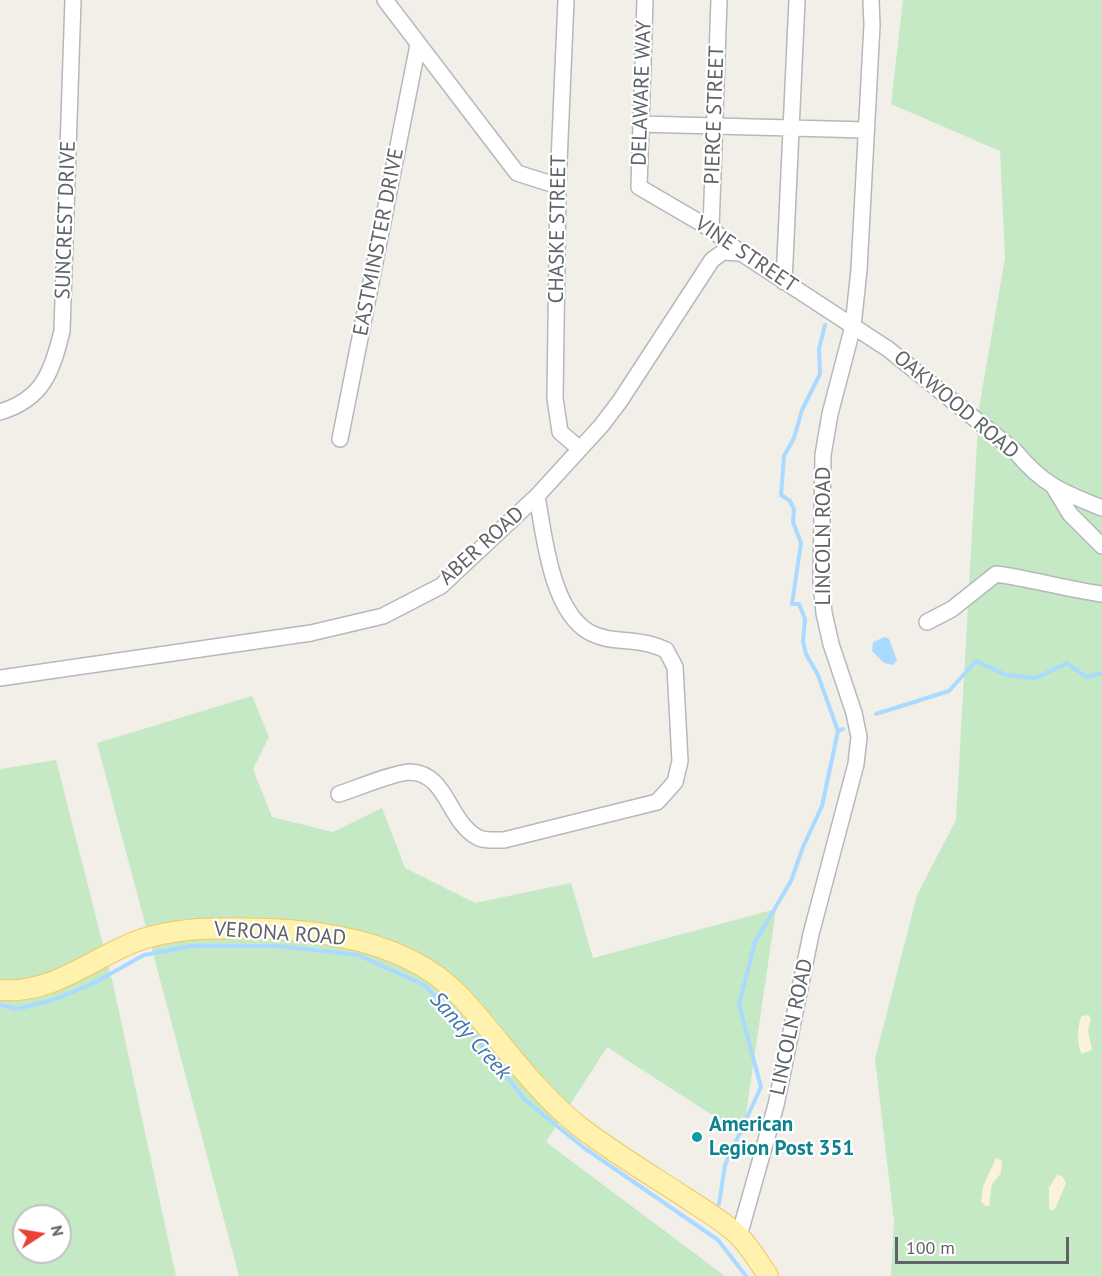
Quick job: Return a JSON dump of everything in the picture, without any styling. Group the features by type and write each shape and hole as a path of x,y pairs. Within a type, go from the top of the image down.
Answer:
{"main road":[{"name":"VERONA ROAD","path":"0,990 37,988 58,981 125,945 171,932 248,929 335,935 386,947 422,966 458,994 530,1078 579,1126 739,1236 768,1276"}],"street":[{"name":"SUNCREST DRIVE","path":"0,412 18,406 40,388 54,364 62,331 74,0"},
{"path":"385,0 517,172 558,186"},
{"name":"CHASKE STREET","path":"566,0 558,186 555,398 560,432 580,449"},
{"name":"DELAWARE WAY","path":"639,187 645,0"},
{"name":"PIERCE STREET","path":"711,230 719,0"},
{"path":"784,282 797,0"},
{"name":"LINCOLN ROAD","path":"739,1236 776,1105 811,934 856,764 859,738 854,713 831,644 821,581 823,455 830,414 853,326 859,270 872,25 871,0"},
{"name":"EASTMINSTER DRIVE","path":"340,439 418,45"},
{"path":"640,124 866,130"},
{"name":"VINE STREET","path":"639,187 711,230 741,253 853,326"},
{"name":"ABER ROAD","path":"0,678 311,633 383,616 441,586 537,496 620,401 712,260 723,252 741,253"},
{"name":"OAKWOOD ROAD","path":"853,326 920,372 1015,451 1031,470 1055,489"},
{"path":"1055,489 1102,508"},
{"path":"1055,489 1070,514 1102,546"},
{"path":"339,794 409,772 427,776 441,788 457,820 478,838 504,840 657,802 675,782 680,761 675,667 666,650 644,643 614,641 588,631 570,612 553,580 537,496"},
{"path":"927,622 952,609 996,574 1029,579 1061,589 1102,594"}],"green space":[{"path":"903,0 1102,0 1102,1276 891,1276 894,1221 875,1059 917,895 956,820 979,408 1005,258 1000,151 891,104"},
{"path":"252,696 269,737 253,769 272,817 333,832 382,808 405,868 475,903 571,883 593,958 776,909 743,1135 607,1047 546,1142 725,1276 239,1276 97,743"},
{"path":"56,760 113,984 176,1276 0,1276 0,769"}],"sand":[{"path":"1089,1015 1091,1019 1088,1030 1092,1050 1082,1054 1078,1041 1079,1024 1082,1016"},
{"path":"996,1158 1002,1161 1001,1173 992,1184 989,1206 986,1206 981,1202 983,1186"},
{"path":"1057,1175 1062,1176 1066,1183 1052,1211 1049,1208 1049,1188"}],"water":[{"path":"885,637 889,639 897,660 893,665 884,663 872,651 873,642"}],"waterway":[{"path":"825,325 819,349 820,374 802,410 794,438 784,456 781,495 790,501 794,509 793,522 801,543 792,604 799,604 805,619 803,641 806,654 818,675 838,731"},
{"path":"876,714 949,691 976,661 1006,675 1036,678 1067,663 1086,677 1102,673"},
{"path":"719,1204 725,1165 761,1087 739,1005 755,942 791,881 803,847 822,806 838,731 843,729"},
{"name":"Sandy Creek","path":"0,1005 17,1009 53,1000 92,984 144,955 192,946 278,946 358,955 424,985 468,1028 525,1100 583,1147 718,1240 746,1276"}],"place":[{"name":"American Legion Post 351","path":"697,1137"}]}
